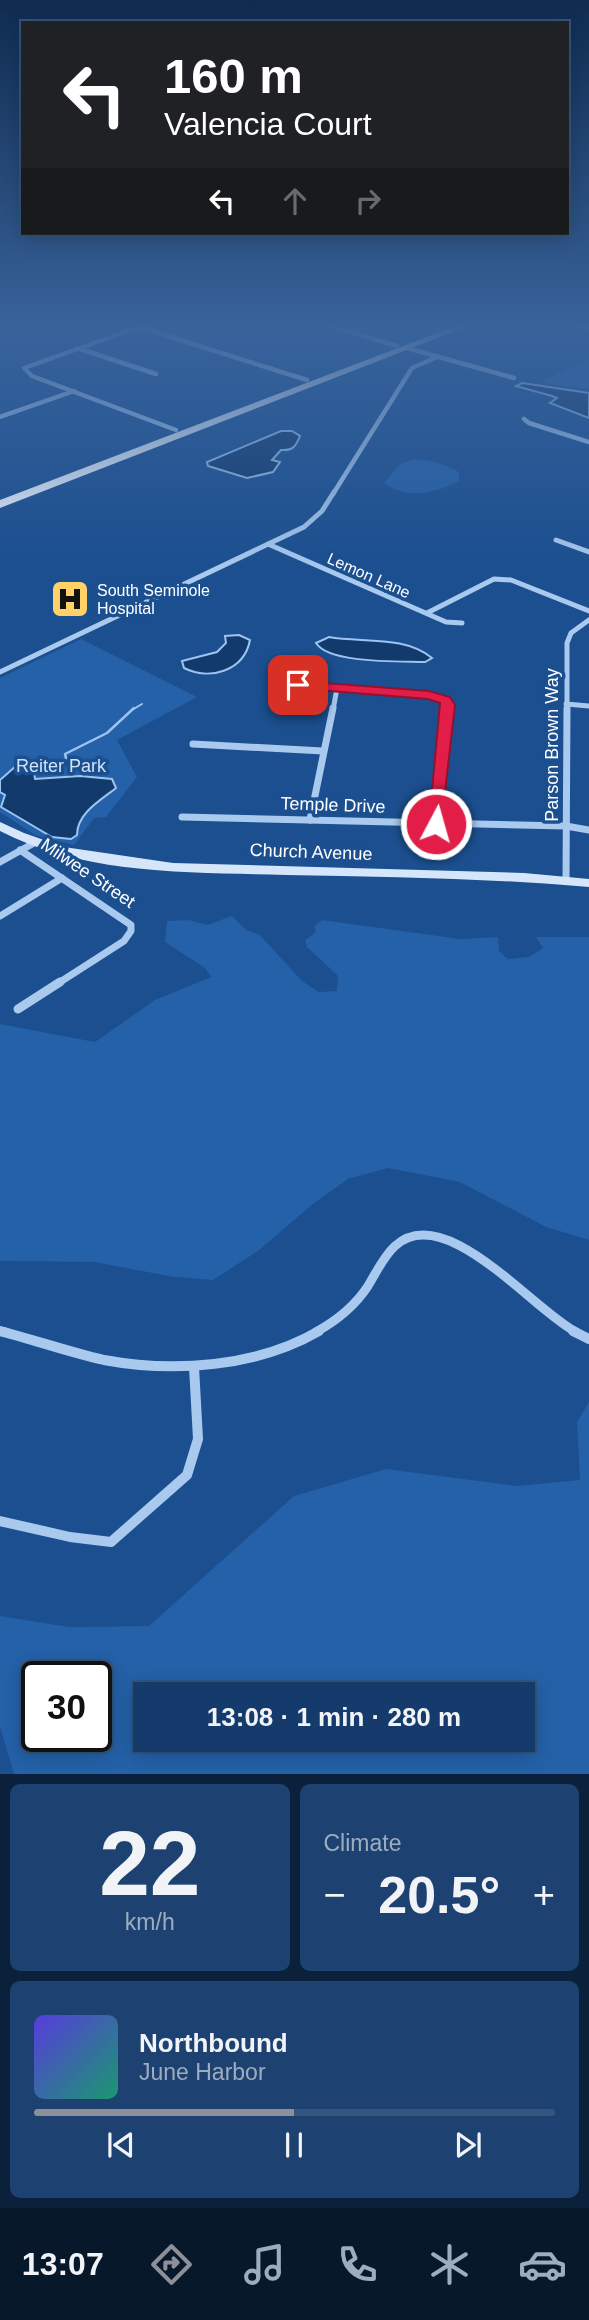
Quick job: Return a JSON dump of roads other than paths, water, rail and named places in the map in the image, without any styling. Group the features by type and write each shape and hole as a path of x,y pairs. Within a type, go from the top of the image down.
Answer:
{"main road":[{"path":"0,504 243,406"},
{"path":"0,497 247,406"}],"street":[{"path":"0,417 32,406"},
{"path":"114,406 181,431"},
{"path":"0,671 304,527 322,511 388,406"},
{"path":"524,419 529,423 589,442"},
{"path":"556,540 589,552"},
{"name":"Lemon Lane","path":"268,544 446,622 462,623"},
{"path":"427,613 494,579 511,580 589,611"},
{"name":"Parson Brown Way","path":"566,880 568,637 589,620"},
{"path":"298,685 429,695 445,700 449,705 436,824"},
{"path":"310,820 337,688"},
{"path":"566,704 589,706"},
{"path":"194,744 323,751"},
{"name":"Temple Drive","path":"182,817 566,826 589,830"},
{"name":"Milwee Street","path":"0,826 34,843"},
{"path":"0,862 34,843"},
{"name":"Church Avenue","path":"34,843 127,862 173,867 566,880 589,883"},
{"name":"Milwee Street","path":"18,1009 124,941 131,931 131,925 126,920 20,850"},
{"path":"0,916 62,878"},
{"path":"0,1331 118,1362 194,1367 245,1359 314,1334 339,1317 361,1296 392,1248 410,1237 429,1235 468,1250 504,1274 563,1326 589,1339"},
{"path":"0,1521 70,1537 111,1542 187,1475 198,1439 194,1367"}],"waterway":[{"path":"132,710 142,704"},
{"path":"42,768 60,764 66,758 65,754 107,733 134,708"}],"place":[{"name":"South Seminole Hospital","path":"70,599"}],"park label":[{"name":"Reiter Park","path":"61,766"}]}
